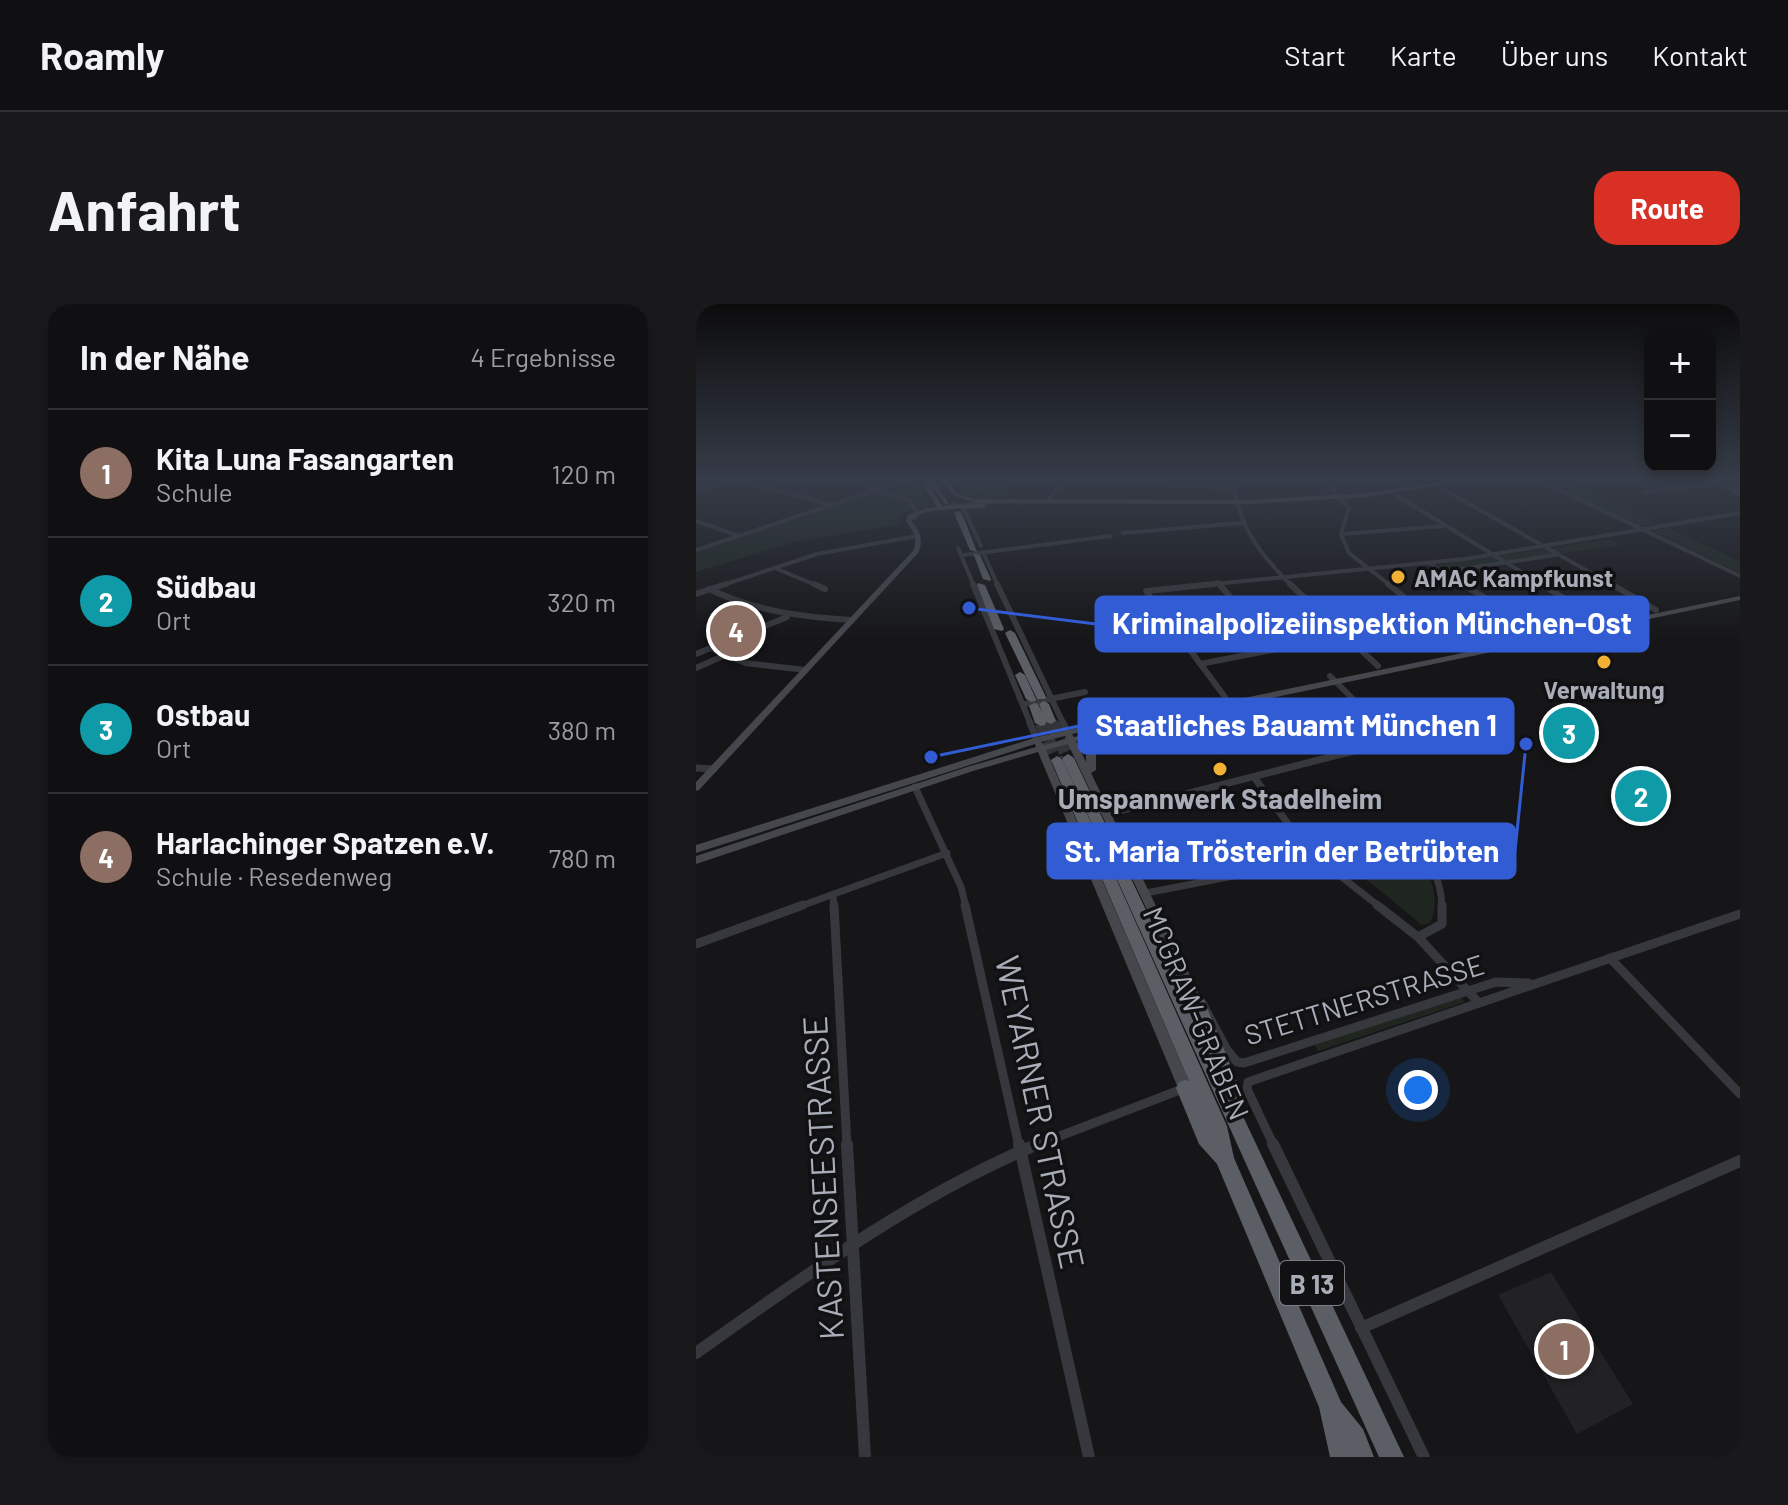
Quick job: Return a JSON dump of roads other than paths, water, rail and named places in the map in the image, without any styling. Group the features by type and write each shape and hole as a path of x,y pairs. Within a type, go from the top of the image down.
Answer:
{"highway":[{"path":"963,533 1046,722"},
{"name":"MCGRAW-GRABEN","path":"1066,747 1221,1093 1232,1109"},
{"name":"MCGRAW-GRABEN","path":"1066,747 1220,1132 1224,1158"},
{"path":"1196,1000 1231,1089 1232,1109"},
{"path":"1185,1088 1206,1138 1224,1158"},
{"name":"B 13","path":"1232,1109 1392,1457"},
{"name":"B 13","path":"1224,1158 1331,1407 1354,1438 1362,1457"},
{"path":"1331,1407 1342,1457"}],"main road":[{"path":"696,788 916,552 917,533"},
{"path":"1066,747 1120,729 1333,679 1740,595"},
{"path":"696,849 1039,744 1066,747 1225,697 1333,679 1378,666 1470,651 1601,621 1715,600"},
{"path":"1120,729 1100,741 1091,751 1089,763 1096,790 1196,1000"},
{"path":"696,860 1039,744"},
{"path":"1039,744 1185,1088"},
{"path":"1066,747 1096,790"}],"street":[{"path":"730,533 739,536"},
{"path":"696,550 748,533"},
{"path":"1249,533 1281,575 1378,666"},
{"path":"1357,533 1341,534 1349,553 1470,651"},
{"path":"1456,533 1601,621"},
{"path":"1520,533 1656,610"},
{"path":"1225,697 1146,591 1281,575 1494,556 1620,533"},
{"path":"1650,533 1740,576"},
{"path":"696,594 837,549 917,536"},
{"path":"1066,747 1037,702 971,552 1111,536"},
{"path":"1441,572 1557,555"},
{"path":"1430,563 1544,633"},
{"path":"774,567 825,589"},
{"path":"1217,582 1276,649"},
{"path":"709,589 741,605 788,616 852,620"},
{"path":"696,654 788,616"},
{"path":"1200,664 1344,636"},
{"path":"711,648 749,666 806,670"},
{"path":"696,668 723,656"},
{"path":"1107,814 1389,742 1387,733 1333,679"},
{"path":"1037,702 1085,692"},
{"path":"1037,702 1039,744"},
{"path":"696,768 714,769"},
{"path":"1254,777 1296,838 1317,859 1418,937 1478,1002"},
{"name":"WEYARNER STRASSE","path":"915,787 961,887 1089,1457"},
{"path":"1146,893 1396,843 1418,850 1435,875 1443,919 1437,929 1418,937"},
{"path":"696,944 947,853"},
{"name":"KASTENSEESTRASSE","path":"833,895 865,1457"},
{"name":"STETTNERSTRASSE","path":"1361,1328 1247,1089 1248,1082 1740,914"},
{"path":"1610,958 1740,1094"},
{"name":"STETTNERSTRASSE","path":"1196,1000 1206,1006 1232,1057 1244,1063 1496,982 1534,983"},
{"path":"696,1353 854,1242 955,1182 1020,1151 1185,1088"},
{"path":"1424,1457 1361,1328 1740,1161"}],"tunnel":[{"path":"1041,723 1057,760"},
{"path":"1052,723 1068,758"}],"place":[{"name":"AMAC Kampfkunst","path":"1398,577"},
{"name":"Kriminalpolizeiinspektion München-Ost","path":"969,608"},
{"name":"Harlachinger Spatzen e.V.","path":"736,631"},
{"name":"Verwaltung","path":"1604,662"},
{"name":"Ostbau","path":"1569,733"},
{"name":"St. Maria Trösterin der Betrübten","path":"1526,744"},
{"name":"Staatliches Bauamt München 1","path":"931,757"},
{"name":"Umspannwerk Stadelheim","path":"1220,769"},
{"name":"Südbau","path":"1641,796"},
{"name":"Kita Luna Fasangarten","path":"1564,1349"}]}
